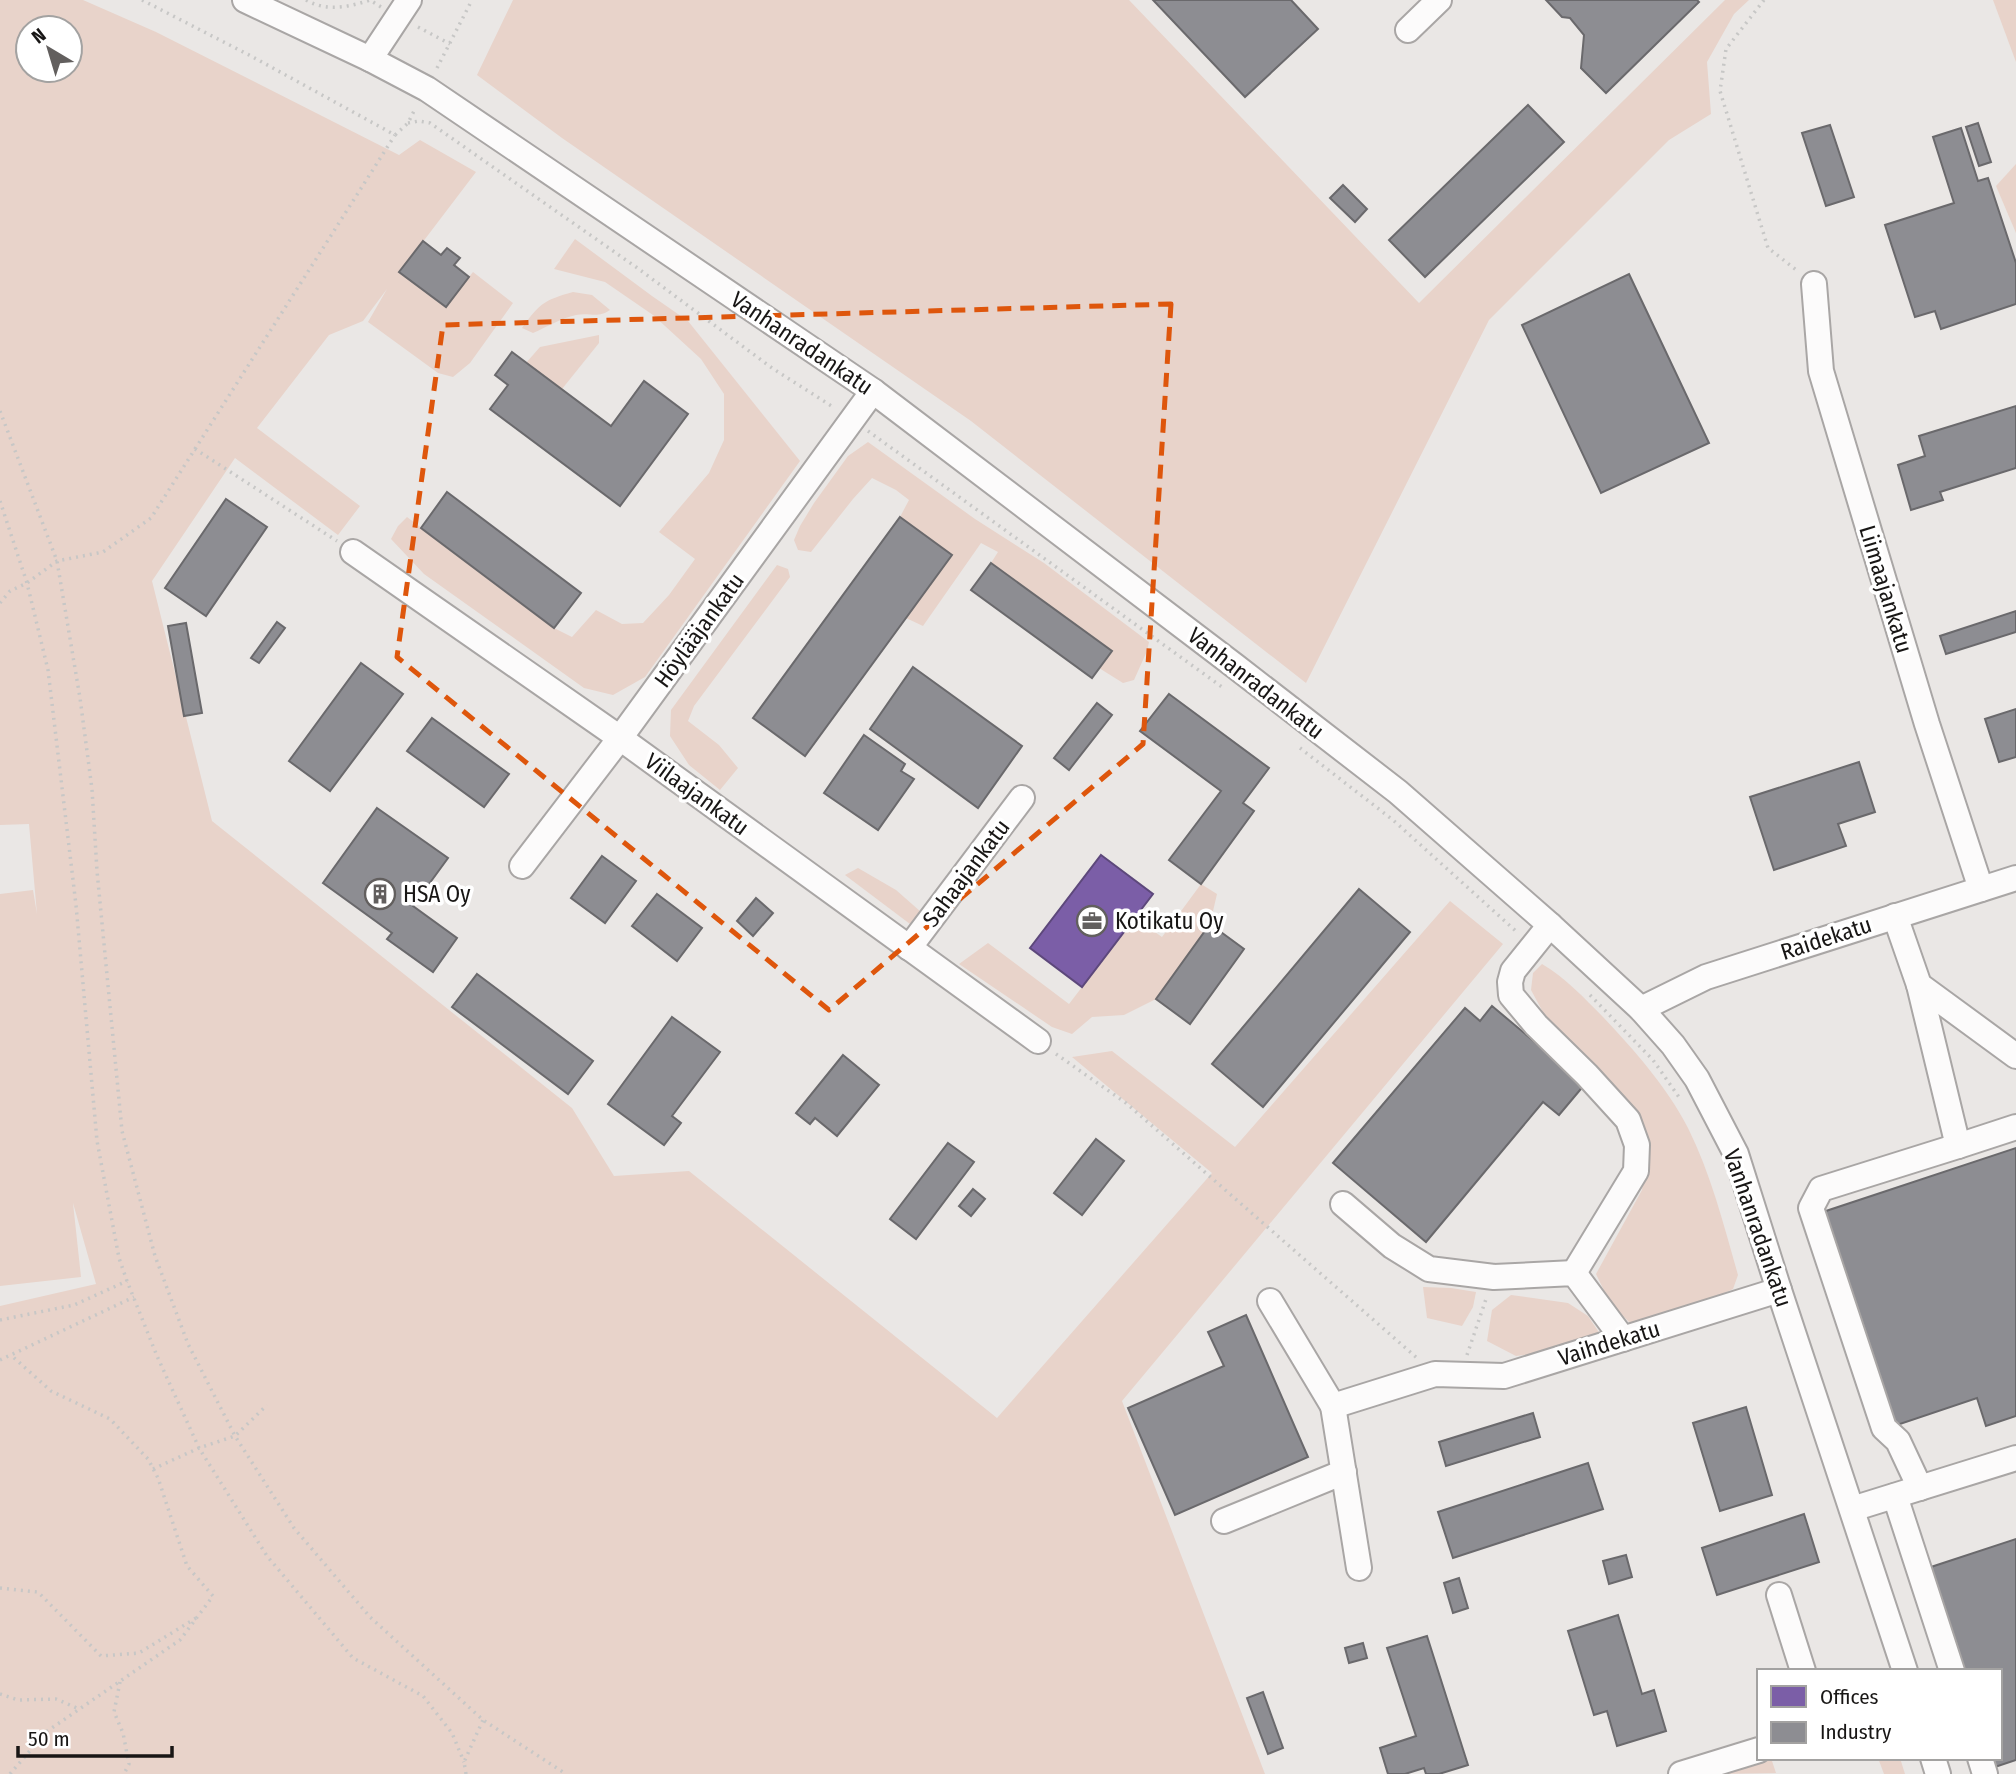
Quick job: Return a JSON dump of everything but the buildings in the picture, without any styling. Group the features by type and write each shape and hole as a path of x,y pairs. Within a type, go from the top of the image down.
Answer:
{"street":[{"name":"Vanhanradankatu","path":"245,0 427,89 873,391 1387,784 1550,925 1641,1009 1673,1045 1697,1079 1736,1154 1904,1669"},
{"path":"370,59 410,0"},
{"path":"1408,30 1439,0"},
{"name":"Liimaajankatu","path":"1814,284 1821,371 1927,724 1981,888"},
{"name":"Höylääjankatu","path":"522,866 620,738 873,391"},
{"name":"Viilaajankatu","path":"353,552 620,738 1038,1041"},
{"name":"Sahaajankatu","path":"909,948 1022,798"},
{"name":"Raidekatu","path":"1641,1009 1706,977 2016,878"},
{"path":"1895,916 1919,985 1958,1146"},
{"path":"1550,925 1513,971 1511,995 1536,1025 1628,1120 1637,1145 1636,1171 1574,1273"},
{"path":"1919,985 2016,1056"},
{"path":"1920,1488 1898,1441 1884,1428 1811,1208 1821,1189 2016,1128"},
{"path":"1343,1204 1392,1246 1429,1269 1494,1278 1574,1273"},
{"path":"1574,1273 1623,1339"},
{"name":"Vaihdekatu","path":"1333,1406 1447,1374 1504,1376 1779,1290"},
{"path":"1270,1301 1333,1406 1359,1568"},
{"path":"1852,1509 2016,1458"},
{"path":"1224,1521 1343,1472"},
{"path":"1895,1496 1951,1669"},
{"path":"1779,1595 1802,1669"},
{"path":"1681,1774 1757,1750"}],"path":[{"path":"142,0 395,135"},
{"path":"0,603 10,591 27,583 57,561 103,552 151,517 395,135 408,123 472,0"},
{"path":"1764,0 1726,50 1720,91 1768,248 1814,284"},
{"path":"408,123 430,123 636,267 772,368 852,420 1224,688"},
{"path":"0,411 57,561 92,789 98,884 122,1131 155,1256 188,1344 235,1436 294,1528 370,1617 483,1720 566,1774"},
{"path":"195,449 353,552"},
{"path":"0,502 27,583 50,684 76,905 97,1141 119,1258 127,1281 199,1448 267,1556 354,1658 423,1696 452,1732 466,1774"},
{"path":"1297,745 1393,820 1533,946"},
{"path":"1589,994 1653,1060 1687,1109"},
{"path":"1038,1041 1126,1103 1447,1374 1494,1278"},
{"path":"0,1320 75,1306 127,1281"},
{"path":"0,1360 134,1297"},
{"path":"10,1774 46,1732 180,1640 213,1596 187,1566 158,1478 148,1459 110,1419 51,1391 12,1356"},
{"path":"153,1469 199,1448 235,1436 267,1405"},
{"path":"0,1588 38,1592 101,1656 139,1653 198,1616"},
{"path":"120,1682 114,1712 123,1733 129,1764 124,1774"},
{"path":"0,1694 18,1700 56,1699 80,1709"},
{"path":"464,1762 483,1720"}],"highlighted area":[{"path":"1171,304 1143,744 829,1010 397,657 443,325"}],"shaded area":[{"path":"0,0 83,0 156,32 399,155 420,140 476,172 400,272 445,307 473,272 513,303 470,363 453,377 438,373 368,322 387,289 363,321 329,335 257,428 360,506 338,535 235,458 152,581 212,821 572,1108 614,1176 689,1171 997,1418 1212,1173 1072,1057 1112,1051 1235,1147 1450,901 1503,944 1122,1401 1265,1774 0,1774 0,1306 96,1284 73,1203 81,1277 0,1286 0,894 33,890 37,914 29,824 0,825"},
{"path":"513,0 1129,0 1419,303 1725,0 1749,0 1734,14 1707,62 1711,114 1669,140 1489,320 1306,683 971,421 562,138 477,75"},
{"path":"1993,0 2016,0 2016,62"},
{"path":"2016,164 2016,233 1996,186"},
{"path":"575,239 688,321 800,461 645,677 613,695 584,688 424,574 391,539 407,517 554,628 572,637 596,610 622,624 643,623 669,595 695,559 659,532 709,473 724,440 724,394 701,359 653,315 605,282 554,269"},
{"path":"573,292 592,295 610,310 597,315 570,316 533,333 522,328 543,304"},
{"path":"599,335 599,343 562,389 526,363 540,347"},
{"path":"868,442 975,519 1044,563 1149,642 1134,680 1123,683 1099,668 1111,651 991,563 998,552 981,543 923,626 906,618 952,555 900,517 909,500 872,478 811,552 798,550 794,540 814,503 848,456"},
{"path":"777,565 788,569 790,577 694,706 688,721 719,745 738,768 720,790 689,765 670,736 671,710"},
{"path":"858,868 896,890 921,912 914,927 845,875"},
{"path":"1201,884 1217,894 1210,924 1156,999 1124,1015 1092,1017 1072,1034 1052,1027 959,964 988,943 1069,1004 1135,918 1162,937"},
{"path":"1542,964 1574,989 1615,1030 1649,1070 1680,1113 1704,1163 1722,1219 1738,1275 1733,1289 1632,1325 1610,1303 1596,1274 1642,1190 1648,1144 1601,1073 1544,1014 1531,990 1533,973"},
{"path":"1423,1287 1476,1292 1473,1307 1462,1326 1427,1318"},
{"path":"1511,1295 1568,1303 1588,1316 1602,1337 1547,1352 1516,1356 1487,1341 1492,1310"},
{"path":"1762,1760 1772,1760 1776,1773 1718,1774"},
{"path":"1879,1760 1901,1760 1905,1774 1884,1774"}],"place":[{"name":"HSA Oy","path":"380,894"},
{"name":"Kotikatu Oy","path":"1092,921"}]}
